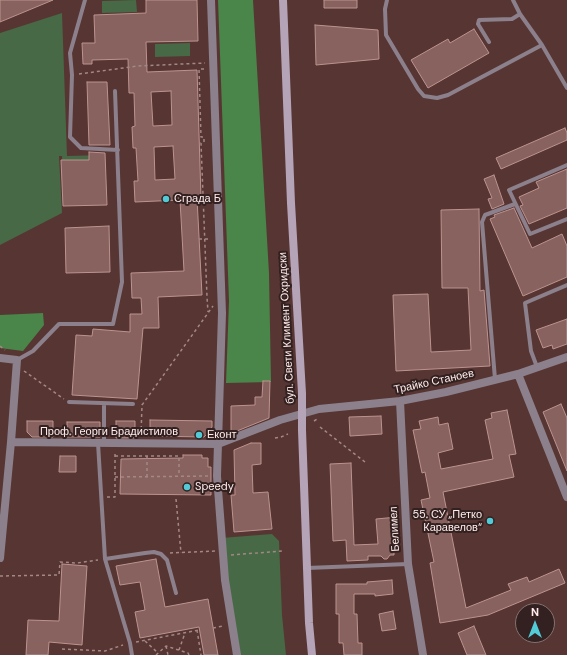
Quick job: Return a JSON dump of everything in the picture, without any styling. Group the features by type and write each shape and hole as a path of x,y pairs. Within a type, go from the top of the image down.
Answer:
{"main road":[{"name":"бул. Свети Климент Охридски","path":"283,0 291,203 299,330 309,623 312,655"}],"street":[{"path":"211,0 222,313 217,476 225,580 237,655"},
{"name":"Трайко Станоев","path":"302,414 319,409 400,401 446,392 518,374 567,357"},
{"path":"0,358 17,363 0,558"},
{"path":"518,374 567,497"},
{"name":"Белимел","path":"400,401 408,564 423,655"},
{"name":"Проф. Георги Брадистилов","path":"11,442 218,444 280,420 302,414"}],"lane":[{"path":"85,0 70,53 72,75 70,137 81,148 118,150"},
{"path":"387,0 385,9 386,35 418,89 424,96 437,98 448,95 542,45"},
{"path":"513,0 520,14 542,45 567,88"},
{"path":"489,42 478,24 479,20 512,19 520,14"},
{"path":"17,363 33,351 59,324 113,324 122,282 115,91"},
{"path":"567,165 509,190 530,234 567,219"},
{"path":"495,379 482,222 485,215 515,204"},
{"path":"537,367 531,351 526,304 567,285"},
{"path":"69,402 133,404"},
{"path":"104,404 101,443 101,498 105,559 130,643 132,655"},
{"path":"105,559 145,553 161,554 167,560 176,593"},
{"path":"307,568 408,564"}],"path":[{"path":"72,75 138,66 213,65"},
{"path":"208,312 206,297 198,69 213,65"},
{"path":"199,239 205,239"},
{"path":"141,443 142,405 213,306"},
{"path":"17,363 69,402"},
{"path":"314,421 319,419"},
{"path":"320,427 365,462"},
{"path":"276,438 288,434"},
{"path":"101,498 115,497 115,443"},
{"path":"115,456 179,456 179,476"},
{"path":"147,456 147,477"},
{"path":"115,477 217,476"},
{"path":"176,498 181,553"},
{"path":"161,554 282,551"},
{"path":"0,576 59,575 60,562 77,563 105,559"},
{"path":"213,628 232,625"},
{"path":"62,649 105,651 130,643 198,630 201,655"},
{"path":"179,650 185,633"},
{"path":"144,640 157,654 166,646"},
{"path":"166,646 188,654"},
{"path":"166,646 168,655"}],"green space":[{"path":"136,0 137,12 102,13 102,1"},
{"path":"218,0 253,0 269,273 271,382 226,383 229,301"},
{"path":"62,13 67,156 104,155 63,204 62,156 59,156 62,213 0,245 0,33"},
{"path":"190,43 190,56 155,57 155,44"},
{"path":"43,313 44,325 23,351 0,348 0,315"},
{"path":"272,534 279,541 282,615 286,655 237,655 221,538"}],"building":[{"path":"0,0 53,0 0,22"},
{"path":"146,0 197,0 198,41 146,42 147,72 197,70 201,198 197,198 202,295 158,297 159,328 143,328 137,399 72,395 76,335 92,336 93,329 130,332 130,314 142,314 141,298 132,298 131,273 184,271 180,200 135,202 134,181 138,181 136,148 133,148 132,127 135,126 134,93 129,93 128,59 92,60 92,64 83,64 82,43 95,43 94,15 146,13","holes":["171,91 172,125 153,126 151,92","173,146 175,179 155,180 154,147"]},
{"path":"324,0 357,0 357,8 324,8"},
{"path":"315,25 378,30 379,59 316,65"},
{"path":"474,29 489,53 428,88 411,60 448,39 450,43"},
{"path":"87,82 107,82 110,145 89,145"},
{"path":"565,128 567,140 501,169 496,158"},
{"path":"89,152 105,153 107,205 63,206 61,160 89,160"},
{"path":"567,169 567,208 529,224 520,206 523,205 519,197 539,188 536,182"},
{"path":"494,175 504,204 492,209 488,199 492,198 484,179"},
{"path":"514,208 532,248 562,234 567,246 567,277 523,296 490,219 495,217 494,215"},
{"path":"479,209 480,291 484,290 490,366 396,371 393,295 428,294 431,352 471,350 468,288 442,288 441,210"},
{"path":"109,226 110,272 66,273 65,228"},
{"path":"567,319 567,344 553,349 552,345 543,348 536,330"},
{"path":"263,381 270,381 269,418 237,431 231,431 231,406 255,405 255,397 262,397"},
{"path":"561,404 567,418 567,471 543,412"},
{"path":"507,410 516,454 509,455 514,477 443,492 466,608 511,590 508,584 527,577 529,582 559,569 565,583 488,615 440,623 430,563 434,562 421,500 430,498 425,472 422,473 413,430 421,429 419,421 438,417 439,425 448,423 453,449 438,453 441,469 493,459 485,420 492,418 491,413"},
{"path":"381,416 382,434 350,436 349,417"},
{"path":"150,420 212,421 212,427 204,437 150,436"},
{"path":"27,421 53,421 53,437 32,437 27,432"},
{"path":"116,421 135,421 135,438 116,438"},
{"path":"67,422 100,422 100,437 67,437"},
{"path":"251,443 261,443 261,464 252,465 253,493 268,492 272,529 234,532 231,495 235,495 234,450"},
{"path":"183,455 202,455 202,458 208,458 208,467 211,467 211,495 120,494 121,459 183,458"},
{"path":"60,456 76,456 76,472 59,472"},
{"path":"351,463 354,545 378,544 376,519 397,517 398,533 394,533 394,555 390,555 387,559 384,559 381,556 368,556 368,560 347,561 346,540 333,541 330,464"},
{"path":"156,559 165,607 208,599 218,655 204,655 199,627 140,638 135,612 145,610 140,582 120,585 116,566"},
{"path":"62,564 87,566 82,645 49,642 48,655 26,655 28,620 59,621"},
{"path":"392,580 393,594 375,596 375,594 354,594 354,614 357,614 358,643 362,643 362,655 344,655 343,643 339,643 339,614 336,614 336,584 367,584 367,582"},
{"path":"393,611 396,629 382,631 379,614"},
{"path":"474,626 486,655 467,655 458,633"}],"place":[{"name":"Сграда Б","path":"166,199"},
{"name":"Еконт","path":"199,435"},
{"name":"Speedy","path":"187,487"},
{"name":"55. СУ „Петко Каравелов“","path":"490,521"}]}
